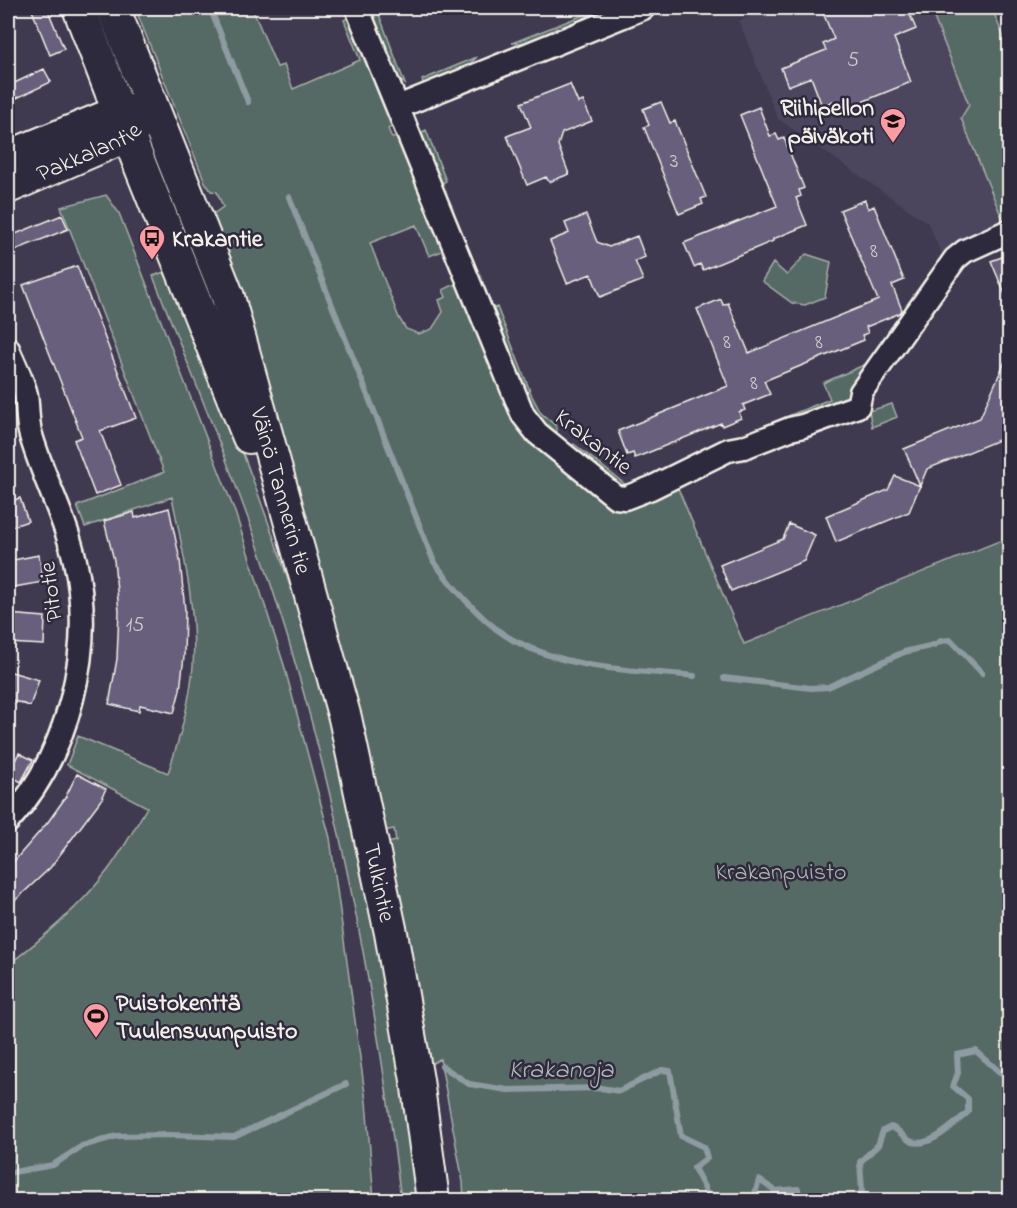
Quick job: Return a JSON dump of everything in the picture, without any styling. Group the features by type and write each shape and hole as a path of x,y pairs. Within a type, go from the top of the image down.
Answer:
{"main road":[{"name":"Väinö Tannerin tie","path":"79,8 304,571"},
{"name":"Väinö Tannerin tie","path":"113,8 228,297 304,571"},
{"name":"Pakkalantie","path":"8,187 152,109"},
{"name":"Pakkalantie","path":"8,157 124,124"},
{"name":"Tulkintie","path":"304,571 345,718 373,844 417,1080 433,1200"}],"street":[{"name":"Krakantie","path":"357,8 523,415 537,433 616,497 624,498 651,488 728,450 744,447 858,406 861,392 955,259 965,251 1009,231"},
{"path":"398,106 643,8"},
{"name":"Pitotie","path":"8,349 26,393 18,418 30,431 64,522 76,562 81,600 81,635 76,679 55,751 36,784 8,821"}],"shaded area":[{"name":"Riihipellon päiväkoti","path":"749,8 930,8 969,105 961,118 1005,225 945,262 928,223 778,119 739,21 752,15"}],"green space":[{"name":"Krakanpuisto","path":"135,8 252,8 277,67 284,65 293,89 360,60 344,20 351,17 393,126 388,129 392,138 398,137 445,250 429,256 416,225 370,243 399,318 406,329 419,334 432,329 443,312 439,300 446,297 443,290 455,284 461,286 507,403 614,508 677,486 744,644 1009,537 1009,1200 464,1200 463,1182 440,1059 431,1064 427,1063 410,952 387,843 396,841 394,829 384,831 206,219 223,207 217,192 211,191 205,182"},
{"path":"367,8 377,9 405,84 394,75"},
{"path":"601,8 607,8 597,18 534,43 512,43"},
{"path":"930,8 992,8 1009,51 1009,235 961,118 969,105"},
{"path":"477,57 461,72 425,87 422,80"},
{"path":"426,130 446,181 439,185 418,134"},
{"path":"106,195 119,213 235,512 284,665 330,838 366,1101 374,1200 8,1200 8,965 35,944 86,897 119,855 147,807 67,765 78,736 168,773 184,720 193,666 191,602 172,497 85,527 77,506 164,472 61,207"},
{"path":"806,254 831,262 825,297 805,305 792,303 762,281 773,263 787,275"},
{"path":"164,272 183,301 250,471 295,601 321,692 357,833 377,928 398,1046 418,1200 401,1200 367,971 318,745 275,597 247,516 153,276"},
{"path":"497,307 532,396 541,413 556,426 557,432 554,437 538,422 489,310"},
{"path":"880,358 844,402 762,430 761,427 830,399 823,383"},
{"path":"892,404 897,417 872,427 869,411"},
{"path":"574,444 631,489 624,491 569,449"}],"building":[{"path":"31,8 47,8 64,49 50,55"},
{"path":"821,8 907,8 916,29 894,38 911,82 837,112 833,101 822,106 811,77 788,86 781,68 826,50 823,44 834,39"},
{"path":"44,69 51,82 8,102 8,86"},
{"path":"570,84 578,103 583,101 592,121 562,133 558,145 569,174 549,182 546,177 527,185 507,136 531,127 521,103"},
{"path":"661,102 670,123 675,121 706,197 701,199 703,204 679,214 644,127 649,125 643,109"},
{"path":"759,107 770,136 776,134 779,140 784,138 804,188 799,190 801,196 796,198 807,225 703,270 700,264 694,267 684,243 777,206 740,115"},
{"path":"865,200 868,209 874,206 904,280 892,285 902,310 900,313 866,327 868,333 862,335 864,340 764,381 770,394 743,405 745,410 739,412 741,418 722,426 721,423 635,458 633,453 627,455 618,431 728,386 697,309 721,299 723,305 728,303 749,353 878,300 840,210"},
{"path":"62,215 68,229 8,253 8,237"},
{"path":"586,215 597,242 609,247 637,236 645,257 635,261 643,280 600,297 591,274 567,283 550,241 569,233 565,223"},
{"path":"1010,254 1010,304 1009,304 991,261"},
{"path":"77,266 136,418 100,431 121,485 95,495 74,440 82,437 23,285"},
{"path":"1010,350 1010,419 1001,439 927,469 920,486 904,449 980,418"},
{"path":"895,476 920,486 909,512 836,542 826,516 888,490"},
{"path":"20,498 28,521 8,528 8,502"},
{"path":"169,508 180,560 185,610 184,656 180,690 174,713 140,705 139,711 109,704 117,659 119,611 114,560 104,521 134,512 135,518"},
{"path":"789,524 815,535 804,561 731,591 720,565 783,539"},
{"path":"39,555 43,582 8,588 8,561"},
{"path":"8,614 45,617 44,645 8,643"},
{"path":"8,671 39,680 30,706 8,699"},
{"path":"19,753 33,760 21,782 8,774"},
{"path":"77,774 106,789 103,797 50,868 8,907 8,868 48,822 65,798"}],"waterway":[{"path":"210,8 248,102"},
{"path":"289,197 434,562 450,583 470,605 502,633 534,650 601,667 694,676"},
{"path":"724,678 811,688 828,687 904,652 951,640 982,673"},
{"name":"Krakanoja","path":"858,1200 862,1190 860,1162 878,1145 883,1131 891,1127 910,1141 925,1142 941,1134 968,1112 968,1099 953,1086 958,1073 957,1055 976,1051 1003,1075 1010,1071"},
{"name":"Krakanoja","path":"442,1066 469,1084 508,1090 601,1088 619,1091 662,1070 670,1071 681,1136 704,1147 707,1158 694,1168 709,1200"},
{"name":"Krakanoja","path":"8,1173 53,1165 82,1146 117,1136 234,1137 346,1084"},
{"name":"Krakanoja","path":"753,1200 759,1180 776,1191 798,1189 799,1200"}],"place":[{"name":"Riihipellon päiväkoti","path":"893,144"},
{"name":"Krakantie","path":"152,261"},
{"name":"Puistokenttä Tuulensuunpuisto","path":"96,1039"}]}
